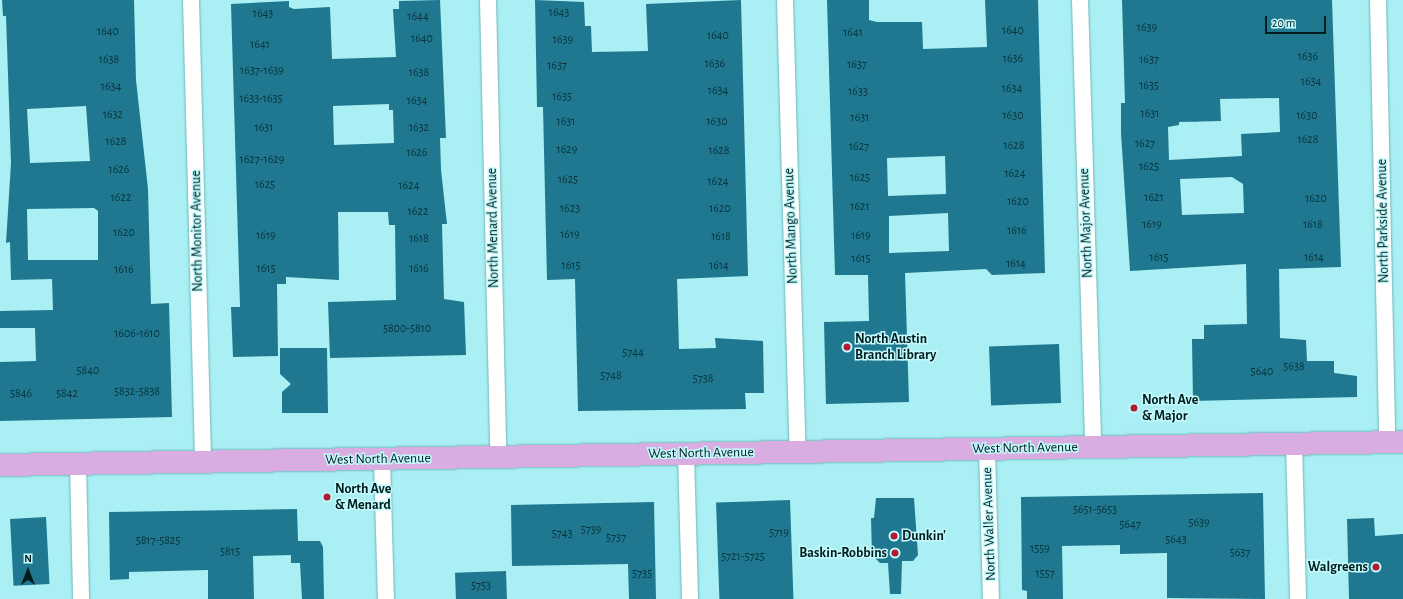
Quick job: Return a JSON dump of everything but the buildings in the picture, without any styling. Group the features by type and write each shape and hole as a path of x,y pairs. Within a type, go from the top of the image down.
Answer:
{"main road":[{"name":"West North Avenue","path":"0,465 1395,442"}],"street":[{"name":"North Monitor Avenue","path":"191,0 203,462"},
{"name":"North Menard Avenue","path":"488,0 498,457"},
{"name":"North Mango Avenue","path":"785,0 798,452"},
{"name":"North Major Avenue","path":"1080,0 1093,447"},
{"name":"North Parkside Avenue","path":"1378,0 1395,442"},
{"path":"1294,444 1298,599"},
{"name":"North Waller Avenue","path":"987,448 991,599"},
{"path":"686,454 690,599"},
{"path":"382,459 386,599"},
{"path":"78,464 81,599"}],"place":[{"name":"North Austin Branch Library","path":"847,347"},
{"name":"North Ave & Major","path":"1134,408"},
{"name":"North Ave & Menard","path":"327,497"},
{"name":"Dunkin'","path":"894,536"},
{"name":"Baskin-Robbins","path":"895,553"},
{"name":"Walgreens","path":"1376,567"}]}
